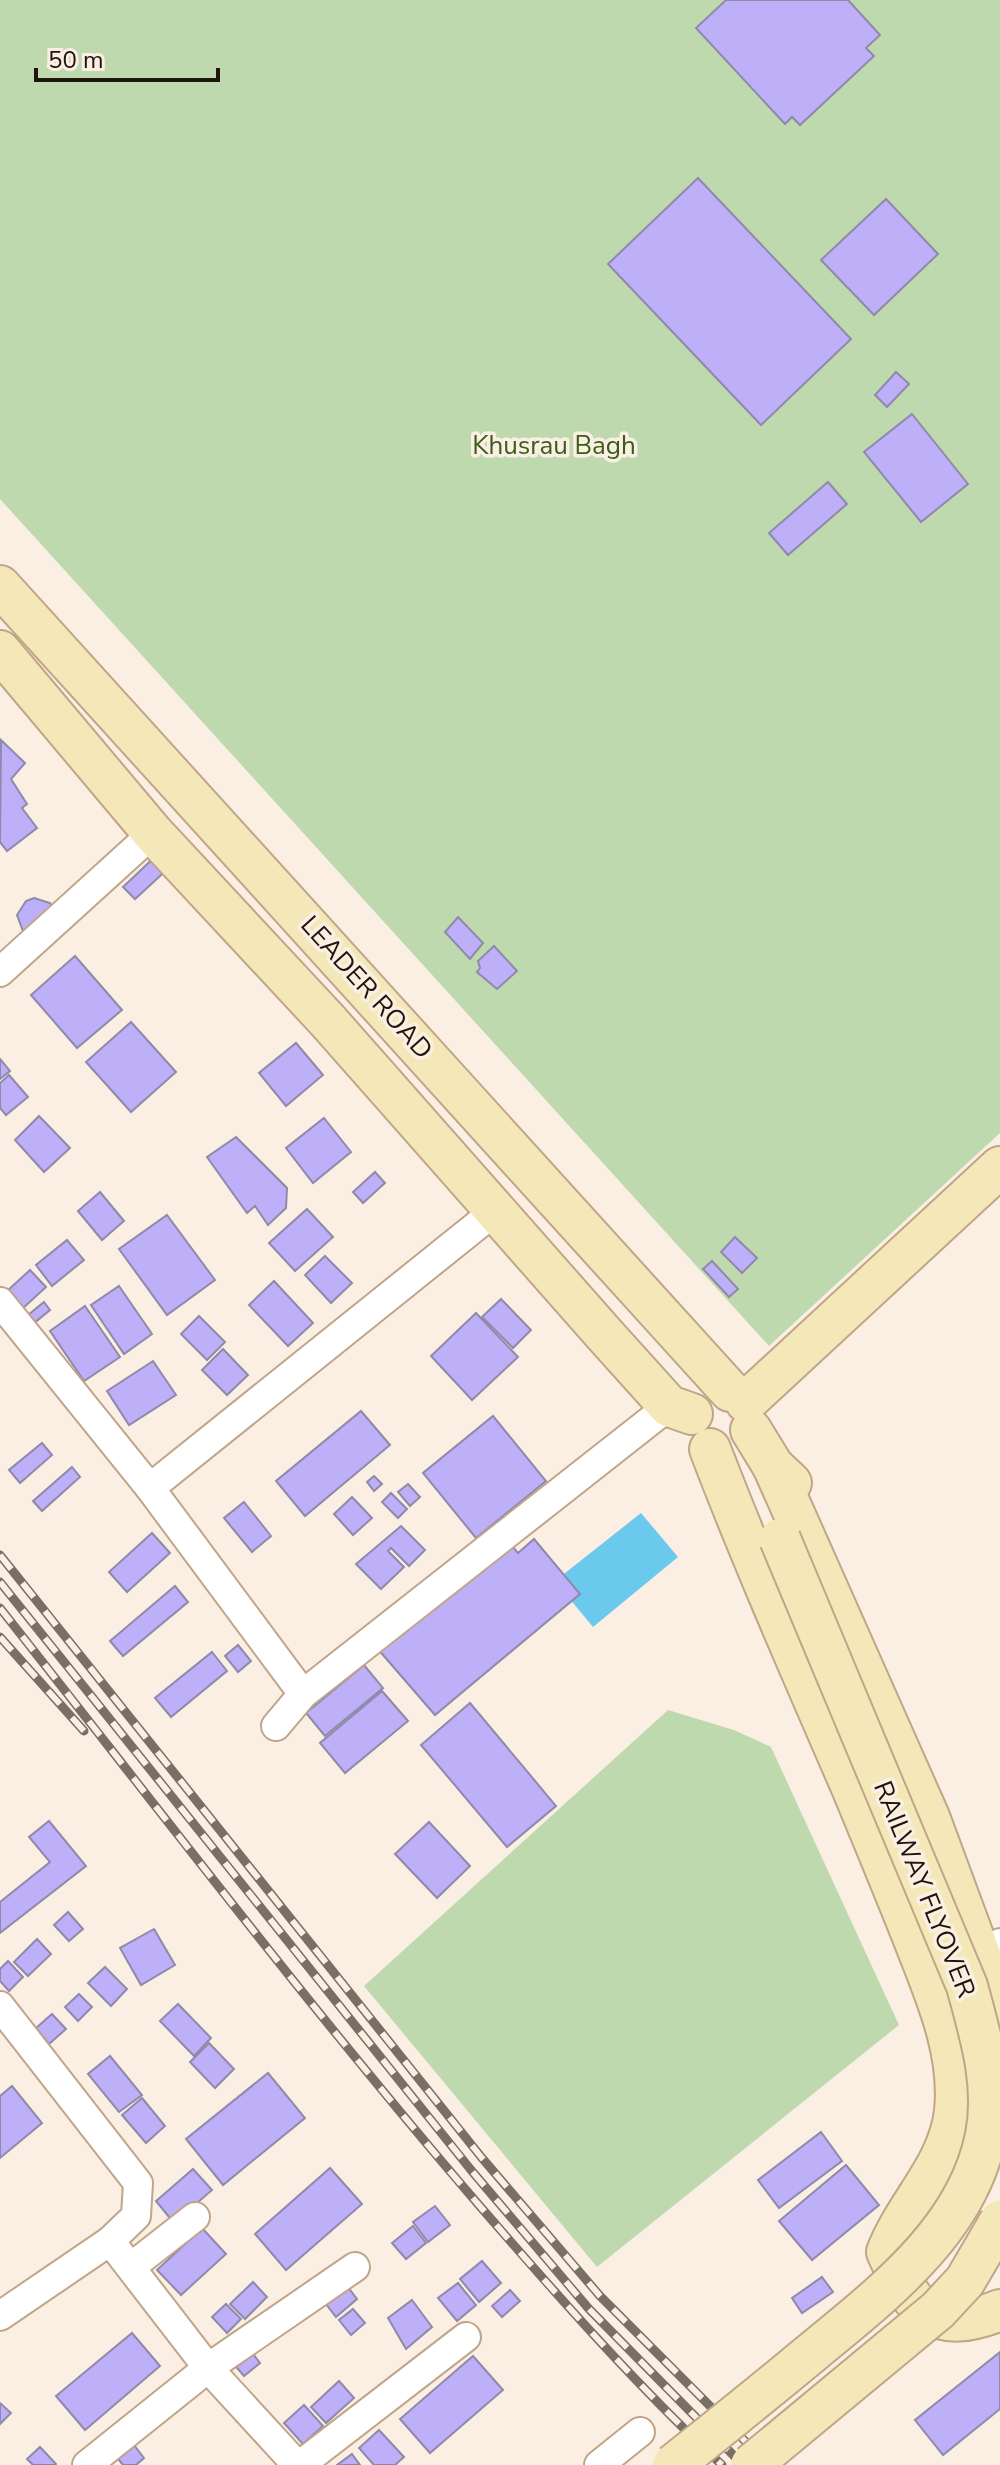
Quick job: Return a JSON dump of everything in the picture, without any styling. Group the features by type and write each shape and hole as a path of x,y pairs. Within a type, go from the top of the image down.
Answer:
{"main road":[{"name":"LEADER ROAD","path":"0,586 734,1424 695,1435 681,1410 495,1211 328,1021 153,833 0,651"},
{"path":"734,1424 1000,1167"},
{"path":"734,1424 804,1495 864,1600 999,1946"},
{"path":"734,1424 949,2038 956,2074 955,2113 946,2148 922,2194 895,2231 887,2252 899,2280 919,2306 949,2324 974,2321 1000,2310"},
{"name":"RAILWAY FLYOVER","path":"734,1424 750,1474 790,1535 867,1671 929,1817 1000,2009"},
{"name":"RAILWAY FLYOVER","path":"673,2465 885,2292 926,2249 955,2210 977,2167 987,2134 990,2091 982,2039 967,1986 790,1535 773,1466"},
{"path":"751,2465 938,2310 965,2281 1000,2221"}],"street":[{"path":"0,972 153,833"},
{"path":"150,1488 495,1211"},
{"path":"0,1302 150,1488 303,1694"},
{"path":"276,1726 303,1694 681,1410"},
{"path":"0,2006 138,2183 136,2216 110,2241 0,2316"},
{"path":"131,2267 195,2217"},
{"path":"110,2241 208,2368 298,2465 466,2337"},
{"path":"87,2465 208,2368 355,2267"},
{"path":"599,2465 640,2432"}],"green space":[{"name":"Khusrau Bagh","path":"0,0 1000,0 1000,1133 769,1346 0,499"},
{"path":"668,1710 734,1730 771,1747 899,2025 597,2267 364,1986"}],"water":[{"path":"641,1513 678,1557 593,1627 555,1581"}],"building":[{"path":"726,0 848,0 880,35 866,48 874,56 800,125 792,117 785,124 696,28"},
{"path":"698,178 851,339 761,425 608,264"},
{"path":"886,199 938,254 874,315 821,260"},
{"path":"896,372 909,384 887,407 875,395"},
{"path":"912,414 968,484 921,522 864,452"},
{"path":"828,482 847,504 788,555 769,533"},
{"path":"1,740 25,763 11,779 27,804 22,808 37,828 7,851 0,842"},
{"path":"160,852 172,865 135,899 123,887"},
{"path":"34,898 50,903 55,910 31,935 23,931 17,915 26,901"},
{"path":"458,917 483,943 470,959 445,932"},
{"path":"494,946 517,971 497,989 477,972 480,968 478,961"},
{"path":"75,956 122,1010 77,1048 31,995"},
{"path":"131,1022 176,1072 131,1112 86,1062"},
{"path":"296,1043 323,1075 286,1106 259,1073"},
{"path":"0,1059 10,1071 0,1079"},
{"path":"9,1075 28,1097 6,1115 0,1108 0,1083"},
{"path":"39,1116 70,1148 44,1172 15,1140"},
{"path":"324,1118 351,1152 313,1183 286,1148"},
{"path":"236,1137 287,1188 286,1208 268,1225 255,1206 247,1213 207,1157"},
{"path":"375,1172 385,1183 363,1203 353,1192"},
{"path":"100,1192 124,1221 102,1240 78,1211"},
{"path":"307,1209 333,1237 295,1271 269,1243"},
{"path":"167,1215 215,1280 167,1315 119,1249"},
{"path":"735,1237 757,1258 742,1273 721,1252"},
{"path":"67,1240 84,1260 52,1286 36,1265"},
{"path":"325,1256 352,1283 331,1303 305,1275"},
{"path":"712,1261 738,1289 729,1297 703,1269"},
{"path":"30,1270 46,1287 22,1309 6,1292"},
{"path":"274,1281 313,1323 288,1346 249,1305"},
{"path":"119,1286 152,1334 124,1354 91,1305"},
{"path":"501,1299 531,1330 513,1348 482,1317"},
{"path":"44,1302 50,1310 33,1324 27,1316"},
{"path":"85,1306 120,1357 84,1381 50,1331"},
{"path":"476,1313 518,1357 472,1400 431,1356"},
{"path":"199,1316 225,1342 207,1360 181,1334"},
{"path":"223,1349 248,1375 227,1395 202,1370"},
{"path":"153,1361 176,1395 129,1425 107,1391"},
{"path":"361,1411 390,1445 305,1516 276,1481"},
{"path":"493,1416 546,1481 476,1538 423,1473"},
{"path":"42,1443 52,1455 20,1483 9,1470"},
{"path":"72,1467 80,1477 42,1511 33,1501"},
{"path":"374,1476 382,1484 374,1491 367,1482"},
{"path":"408,1484 420,1497 410,1506 398,1492"},
{"path":"391,1493 407,1509 398,1518 382,1502"},
{"path":"352,1497 372,1518 353,1535 334,1514"},
{"path":"244,1502 271,1536 252,1552 224,1518"},
{"path":"401,1526 425,1550 409,1566 391,1548 388,1551 404,1567 381,1589 356,1564"},
{"path":"152,1533 170,1553 127,1592 109,1572"},
{"path":"534,1539 580,1594 435,1715 377,1648 507,1540 518,1553"},
{"path":"175,1586 188,1602 123,1656 110,1641"},
{"path":"238,1645 251,1661 238,1672 225,1656"},
{"path":"212,1652 227,1671 171,1717 155,1698"},
{"path":"364,1665 383,1688 325,1736 306,1713"},
{"path":"382,1691 408,1721 345,1773 320,1743"},
{"path":"470,1703 556,1806 507,1847 421,1745"},
{"path":"49,1821 86,1866 0,1933 0,1902 50,1862 29,1837"},
{"path":"429,1822 470,1866 437,1898 395,1854"},
{"path":"68,1912 83,1929 69,1941 54,1925"},
{"path":"154,1929 175,1965 141,1985 120,1948"},
{"path":"37,1939 51,1954 28,1976 14,1962"},
{"path":"8,1961 23,1977 9,1991 0,1981 0,1969"},
{"path":"105,1967 127,1989 111,2006 88,1983"},
{"path":"79,1994 92,2007 78,2021 65,2007"},
{"path":"178,2004 211,2038 194,2056 160,2021"},
{"path":"52,2014 66,2029 49,2044 36,2028"},
{"path":"209,2043 234,2069 215,2088 190,2062"},
{"path":"110,2056 142,2095 119,2112 88,2074"},
{"path":"268,2073 305,2118 223,2185 186,2139"},
{"path":"12,2086 42,2123 0,2158 0,2096"},
{"path":"142,2098 165,2126 146,2143 122,2115"},
{"path":"821,2132 842,2161 779,2208 758,2180"},
{"path":"846,2165 879,2205 812,2260 779,2221"},
{"path":"330,2168 362,2204 286,2270 255,2234"},
{"path":"193,2169 212,2190 174,2223 156,2201"},
{"path":"435,2206 450,2225 428,2242 413,2222"},
{"path":"413,2226 426,2243 406,2259 392,2243"},
{"path":"202,2228 226,2254 181,2295 157,2270"},
{"path":"482,2261 501,2283 479,2302 460,2279"},
{"path":"822,2277 833,2292 802,2313 792,2298"},
{"path":"341,2278 357,2299 336,2317 319,2295"},
{"path":"253,2282 267,2297 245,2319 230,2304"},
{"path":"458,2283 476,2305 457,2321 438,2298"},
{"path":"510,2290 520,2301 502,2317 492,2306"},
{"path":"412,2300 432,2327 406,2349 388,2318"},
{"path":"226,2304 241,2319 227,2333 212,2317"},
{"path":"353,2309 365,2323 351,2335 339,2320"},
{"path":"132,2333 160,2366 85,2430 56,2396"},
{"path":"250,2350 260,2363 244,2376 232,2362"},
{"path":"1000,2352 1000,2409 943,2455 915,2420"},
{"path":"473,2356 503,2390 430,2453 400,2419"},
{"path":"339,2381 354,2398 326,2423 311,2407"},
{"path":"0,2403 11,2413 0,2424"},
{"path":"304,2405 323,2426 303,2444 284,2423"},
{"path":"379,2430 404,2457 395,2465 374,2465 359,2448"},
{"path":"131,2441 144,2458 136,2465 123,2465 114,2454"},
{"path":"40,2447 55,2465 33,2465 27,2459"},
{"path":"352,2454 360,2465 337,2465"}],"railway":[{"path":"0,1555 482,2158 600,2296 769,2465"},
{"path":"0,1582 471,2170 589,2309 743,2465"},
{"path":"0,1608 236,1909 416,2131 597,2338 722,2465"},
{"path":"0,1637 84,1731"}]}
